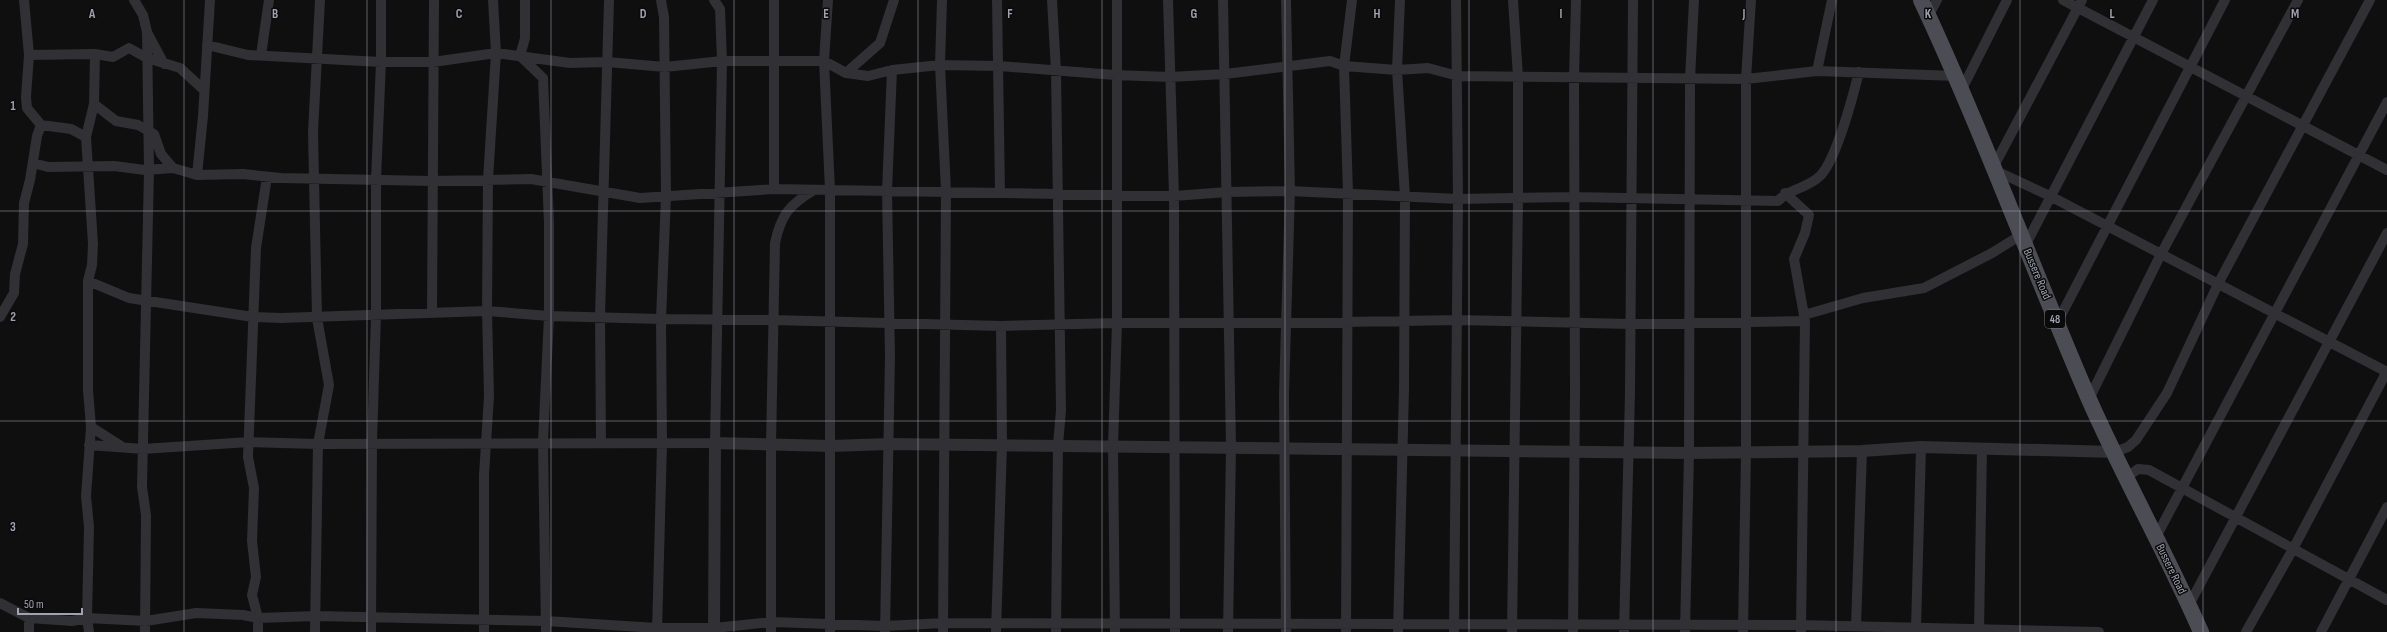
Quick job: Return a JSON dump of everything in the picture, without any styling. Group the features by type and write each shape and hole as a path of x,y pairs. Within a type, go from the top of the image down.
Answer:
{"main road":[{"name":"Bussere Road","path":"1922,0 1959,82 1995,168 2023,241 2089,399 2201,632"}],"street":[{"path":"24,0 29,54 26,97 28,108 41,125 71,129 86,137"},
{"path":"134,0 143,15 147,32 149,170 142,487 146,514 145,632"},
{"path":"197,175 203,116 210,0"},
{"path":"261,55 269,0"},
{"path":"315,632 318,444 329,385 317,318 314,177 316,57 320,0"},
{"path":"371,632 372,442 376,314 376,179 382,62 381,0"},
{"path":"432,312 434,0"},
{"path":"484,632 484,475 489,396 486,311 488,179 496,53 494,0"},
{"path":"520,56 525,38 525,0"},
{"path":"601,442 600,316 609,0"},
{"path":"657,630 662,443 661,319 666,196 664,17 661,0"},
{"path":"714,0 722,4 722,61 718,192 714,630"},
{"path":"774,0 774,190"},
{"path":"828,0 824,61 830,190 830,627"},
{"path":"846,73 880,43 894,0"},
{"path":"942,0 940,65 946,191 943,445 944,628"},
{"path":"997,0 1000,66 1000,192"},
{"path":"1052,0 1056,71 1061,410 1058,445 1056,629"},
{"path":"1115,628 1114,446 1117,323 1117,196 1115,76 1117,0"},
{"path":"1168,0 1174,196 1176,446 1175,628"},
{"path":"1223,0 1231,447 1228,628"},
{"path":"1286,0 1290,191 1284,394 1286,447 1286,628"},
{"path":"1346,628 1348,193 1344,66 1352,0"},
{"path":"1398,628 1405,197 1397,70 1400,0"},
{"path":"1454,628 1458,451 1458,76 1456,0"},
{"path":"1512,628 1518,200 1518,77 1513,0"},
{"path":"1573,629 1576,197 1574,78 1576,0"},
{"path":"1624,628 1629,451 1633,0"},
{"path":"1686,628 1690,452 1690,79 1694,0"},
{"path":"1743,629 1746,452 1746,79 1751,0"},
{"path":"1817,71 1832,0"},
{"path":"1929,16 1937,0"},
{"path":"208,45 242,54 316,57 382,62 433,62 496,53 570,63 607,62 665,67 722,61 824,61 846,73 868,76 892,70 940,65 1000,66 1115,76 1170,77 1225,74 1330,61 1344,66 1397,70 1428,68 1458,76 1746,79 1817,71 1859,72 1959,82 2007,0"},
{"path":"2063,0 2080,4 2134,37 2387,170"},
{"path":"88,281 129,298 253,317 317,318 376,314 486,311 549,316 1001,326 1175,322 1287,324 1458,320 1630,324 1746,322 1804,318 1863,298 1924,288 1986,256 2023,241 2050,196 2153,0"},
{"path":"2057,323 2225,0"},
{"path":"2089,399 2162,254 2298,0"},
{"path":"89,445 122,446 143,449 249,442 318,444 372,442 601,442 831,446 889,444 1286,447 1458,451 1575,450 1746,452 1982,448 2115,452 2128,446 2136,440 2167,393 2218,284 2370,0"},
{"path":"2080,4 1995,168 2050,196 2107,228 2162,254 2387,371 2293,549 2246,632"},
{"path":"147,32 164,64"},
{"path":"29,54 95,54 113,57 129,48 147,58 180,68 204,90"},
{"path":"89,632 87,618 89,527 86,496 91,427 88,390 88,281 92,265 93,244 86,137 94,104 95,54"},
{"path":"520,56 543,78 549,182 549,316 543,442 546,632"},
{"path":"885,629 889,444 887,191 892,70"},
{"path":"33,163 48,167 114,166 149,170 173,168 197,175 243,174 267,177 432,181 531,179 603,193 640,198 718,192 774,190 946,191 1117,196 1174,196 1226,192 1290,191 1458,199 1518,200 1576,197 1778,201 1784,193 1809,184 1820,176 1829,162 1851,104 1859,72"},
{"path":"2156,537 2183,490 2387,102"},
{"path":"94,104 116,121 138,125 154,134 161,154 173,168"},
{"path":"0,317 14,293 15,274 23,244 24,203 33,163 37,136 41,125"},
{"path":"258,632 258,618 252,595 256,577 252,541 254,488 250,471 249,442 256,248 267,177"},
{"path":"771,627 771,444 775,243 778,227 787,210 814,190"},
{"path":"1784,193 1809,215 1805,232 1794,259 1804,318 1801,629"},
{"path":"2189,605 2387,232"},
{"path":"996,628 1002,445 1001,326"},
{"path":"91,427 122,446"},
{"path":"1916,628 1921,448"},
{"path":"1979,630 1982,448"},
{"path":"1856,626 1862,451"},
{"path":"2127,477 2142,469 2387,600"},
{"path":"2321,632 2387,507"},
{"path":"0,603 29,618 72,621 87,618 146,621 196,613 243,615 258,618 316,616 546,621 595,628 657,630 714,630 771,627 885,629 1801,629 1856,626 2099,632"},
{"path":"29,618 29,632"}]}
